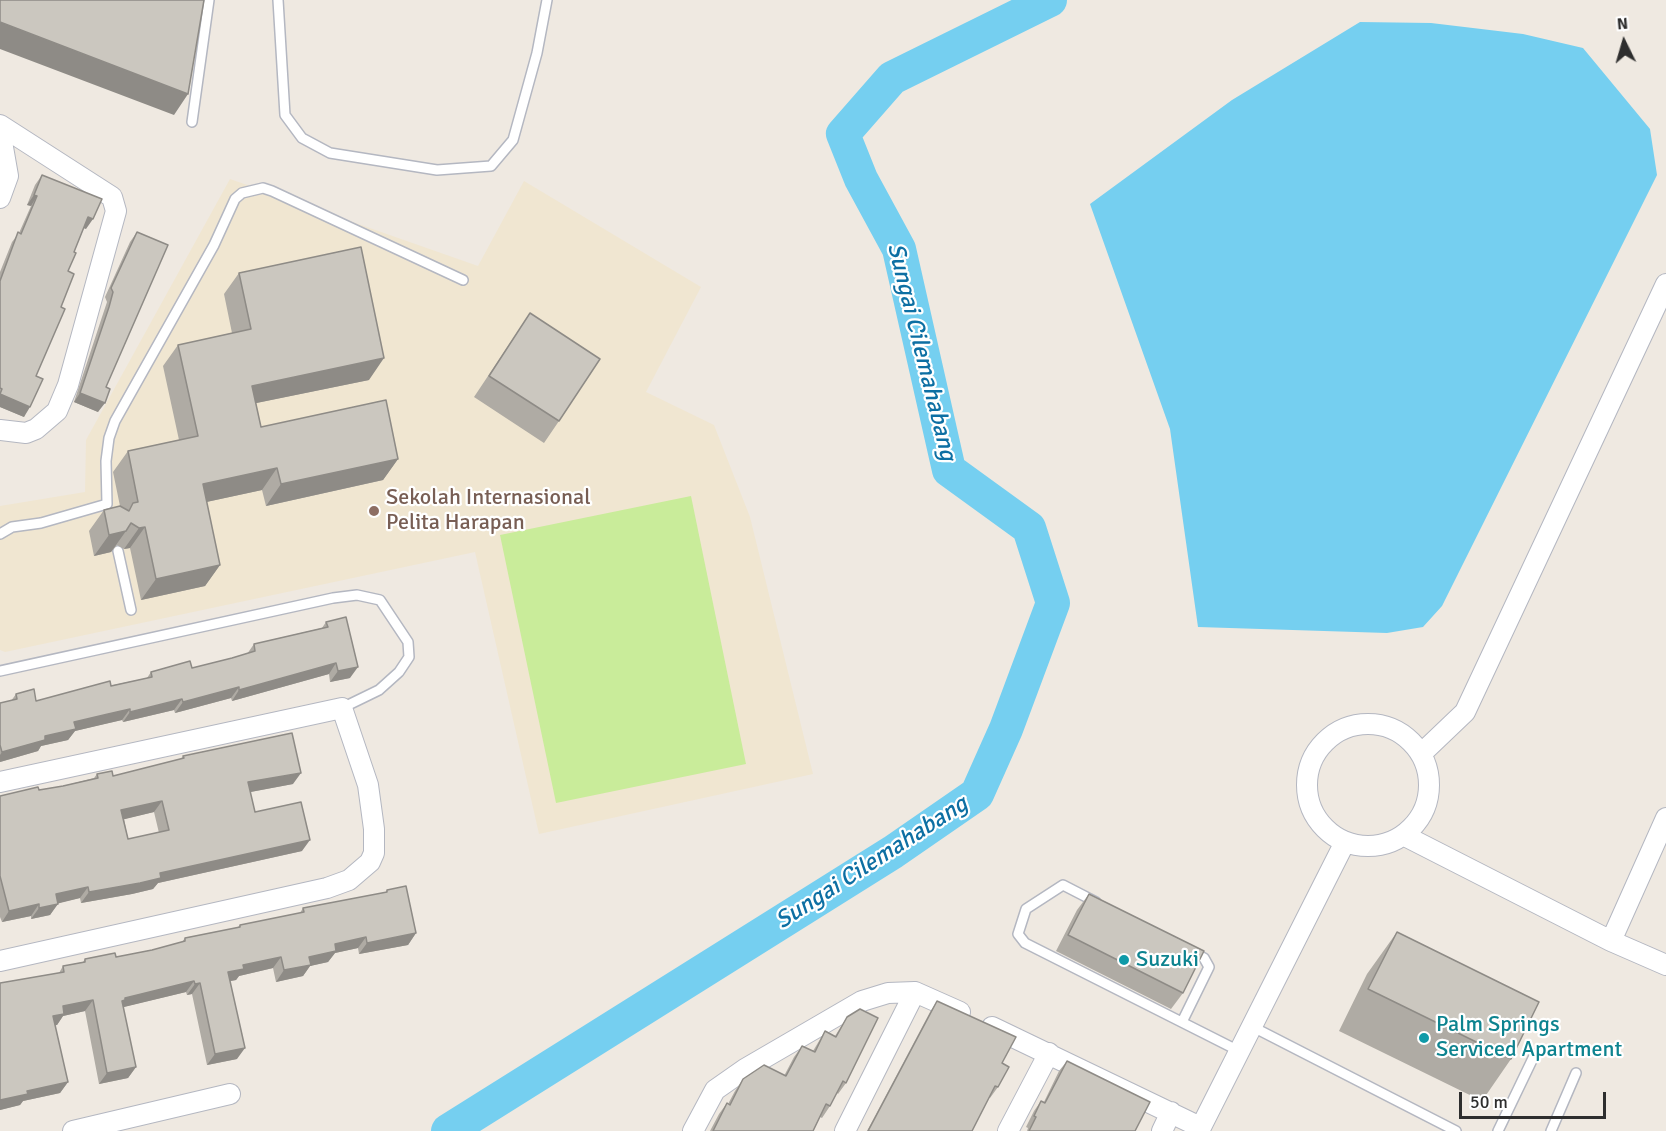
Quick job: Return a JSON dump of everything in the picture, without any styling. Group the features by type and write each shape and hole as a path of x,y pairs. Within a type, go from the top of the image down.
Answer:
{"street":[{"path":"0,125 112,197 116,211 69,384 57,411 36,429 26,433 0,430"},
{"path":"0,130 8,176 0,198"},
{"path":"1422,754 1465,712 1666,286"},
{"path":"0,782 342,708 368,785 374,829 374,853 364,870 350,880 327,888 0,961"},
{"path":"1368,723 1389,727 1408,737 1422,754 1428,771 1430,789 1425,807 1416,823 1403,835 1375,846 1345,842 1327,831 1314,814 1307,794 1307,773 1315,753 1329,737 1347,727 1368,723"},
{"path":"1611,941 1666,818"},
{"path":"1403,835 1611,941 1666,965"},
{"path":"693,1131 715,1090 745,1069 862,1001 888,993 915,992 1049,1053 1171,1112 1199,1129 1345,842"},
{"path":"845,1131 915,992"},
{"path":"1008,1131 1049,1053"},
{"path":"73,1131 230,1094"},
{"path":"1162,1131 1171,1112"}],"lane":[{"path":"192,122 209,0"},
{"path":"278,0 285,116 302,138 330,153 437,170 491,166 513,140 537,53 547,0"},
{"path":"110,515 107,504 106,461 109,438 115,421 214,244 235,200 243,193 262,188 272,191 463,279"},
{"path":"0,534 12,527 41,523 107,504"},
{"path":"118,551 131,610"},
{"path":"0,670 333,598 357,595 380,600 408,642 409,657 399,672 379,690 342,708"},
{"path":"1103,906 1063,885 1026,909 1018,933 1025,943 1239,1051"},
{"path":"1182,1022 1209,967 1204,958 1184,947"},
{"path":"1251,1026 1456,1131"},
{"path":"1498,1131 1535,1054"},
{"path":"1551,1131 1576,1073"}],"shaded area":[{"name":"Sekolah Internasional Pelita Harapan","path":"230,179 478,266 524,181 701,287 646,392 714,425 750,517 813,774 539,834 475,552 5,652 0,650 0,506 85,492 86,440"}],"green space":[{"path":"691,496 746,764 556,803 500,535"}],"water":[{"path":"1360,22 1431,23 1523,34 1583,48 1650,129 1657,175 1442,606 1423,627 1387,633 1198,627 1170,429 1090,204 1232,100"}],"building":[{"path":"0,0 204,0 188,94 0,22"},
{"path":"42,175 102,199 93,219 88,217 74,252 76,253 68,271 74,274 61,307 65,309 36,376 43,379 30,407 0,394 2,389 0,388 0,281 18,232 21,234 37,196 34,195"},
{"path":"137,232 168,245 106,387 110,389 105,403 80,393 109,307 113,292 111,288"},
{"path":"361,247 384,358 252,386 261,427 386,400 398,459 281,484 277,468 203,484 220,565 156,579 145,527 139,528 131,523 126,531 109,535 104,510 120,506 129,511 133,503 138,502 128,451 198,436 178,345 251,329 239,273"},
{"path":"530,313 600,359 559,421 489,376"},
{"path":"346,617 358,667 338,671 336,663 239,690 239,687 183,702 182,699 130,712 130,709 74,722 76,729 45,736 45,740 2,752 0,703 17,699 16,694 34,689 36,701 110,681 111,686 152,677 151,672 190,661 192,668 255,651 254,644 328,627 326,622"},
{"path":"292,733 301,773 248,782 255,812 301,802 310,840 160,873 161,878 140,883 89,892 88,887 56,894 58,904 39,908 39,904 9,911 0,876 0,796 38,787 39,790 63,786 98,778 97,774 112,771 113,776 184,758 183,756","holes":["162,801 169,830 128,839 121,810"]},
{"path":"406,886 416,933 367,943 366,937 335,944 336,951 309,957 311,965 284,970 281,957 243,965 244,969 228,972 245,1048 215,1054 200,983 195,984 194,981 125,998 122,1001 136,1067 107,1073 93,1000 63,1006 64,1014 53,1016 68,1082 0,1100 0,983 64,972 63,966 85,962 85,959 115,953 116,957 152,950 185,941 185,938 304,912 303,908 387,892 387,890"},
{"path":"1089,894 1204,951 1183,993 1068,935"},
{"path":"1397,932 1539,1002 1511,1059 1368,989"},
{"path":"937,1001 1016,1037 1002,1063 1009,1067 998,1087 995,1086 972,1131 868,1131"},
{"path":"860,1009 878,1018 846,1083 843,1081 830,1106 826,1104 813,1131 713,1131 727,1103 730,1105 743,1079 764,1065 786,1076 802,1046 815,1052 825,1031 836,1037 847,1017"},
{"path":"1067,1061 1150,1102 1135,1131 1029,1131 1041,1101 1045,1103"}],"waterway":[{"name":"Sungai Cilemahabang","path":"448,1131 893,852 977,794 1006,729 1053,603 1029,528 949,470 899,249 861,179 843,134 892,78 1050,0"}],"place":[{"name":"Sekolah Internasional Pelita Harapan","path":"374,511"},
{"name":"Suzuki","path":"1124,960"},
{"name":"Palm Springs Serviced Apartment","path":"1424,1038"}]}
